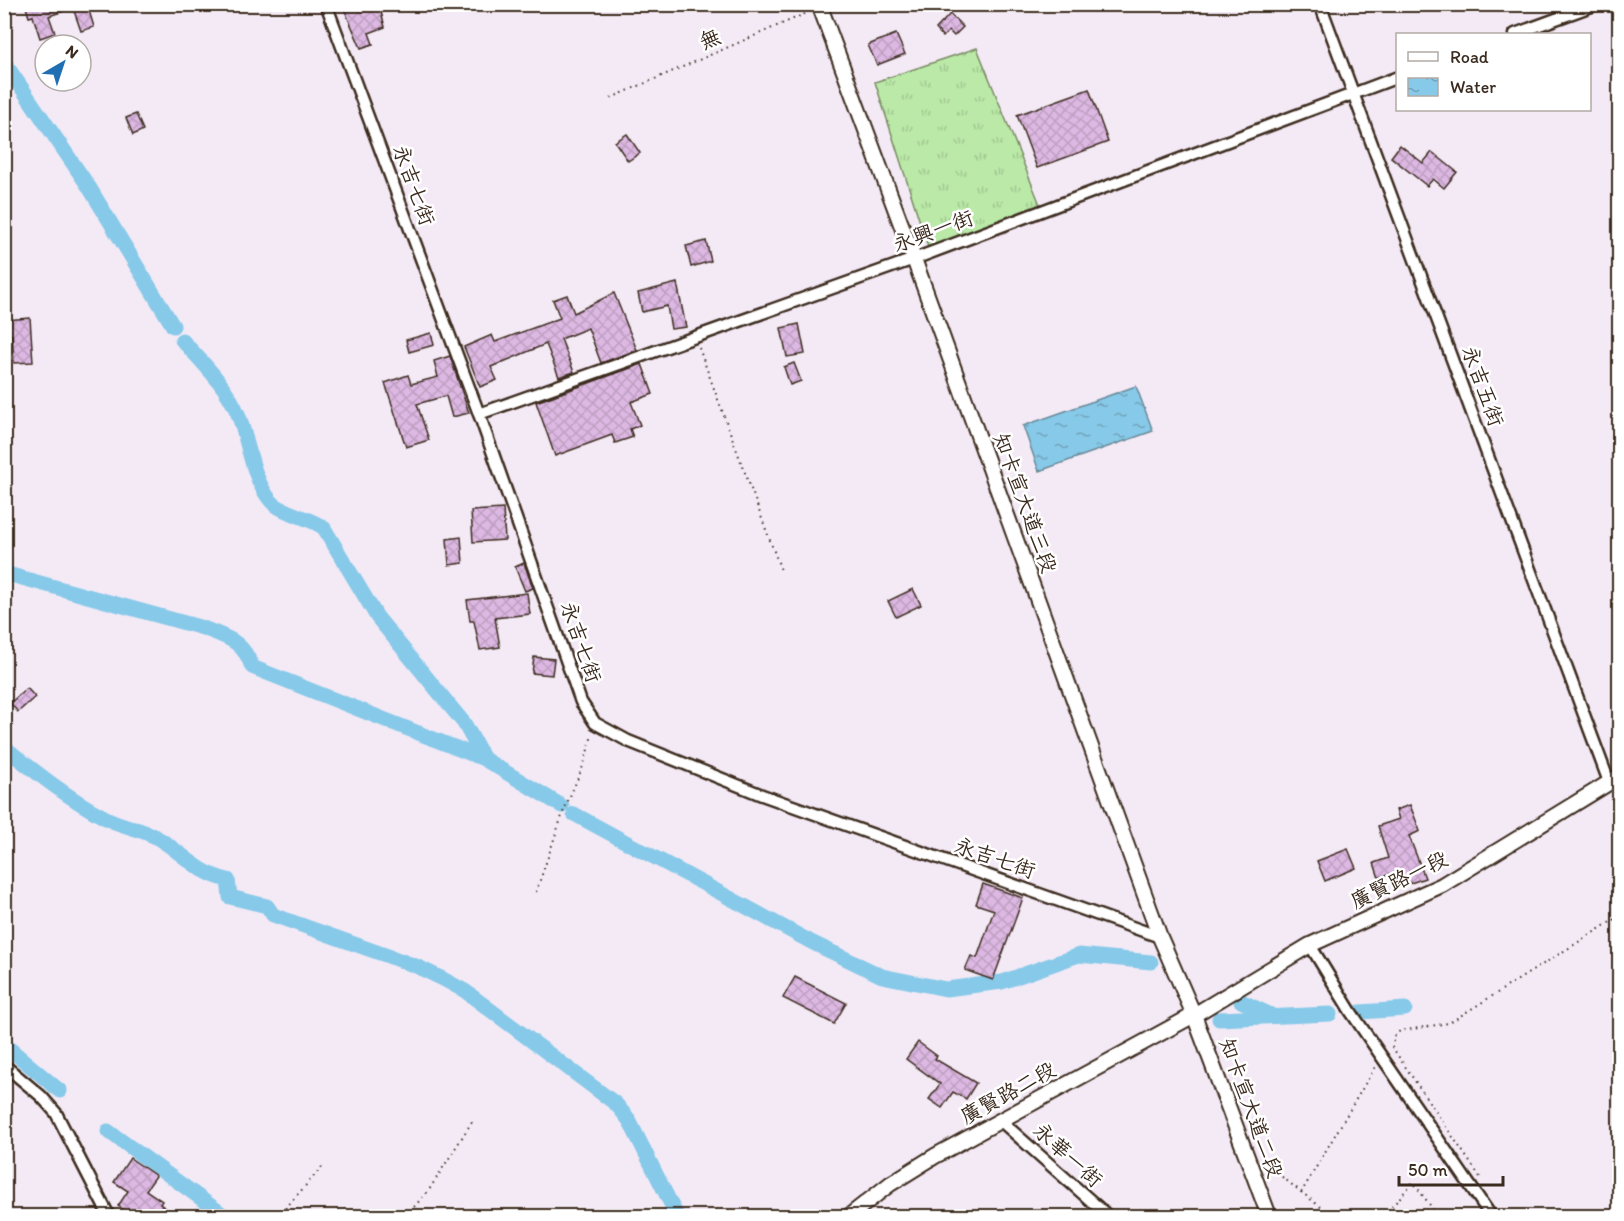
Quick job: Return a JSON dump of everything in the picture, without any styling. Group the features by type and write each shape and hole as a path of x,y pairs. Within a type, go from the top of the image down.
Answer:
{"street":[{"name":"永吉七街","path":"326,4 479,414 581,702 595,723 628,741 762,795 1160,937"},
{"name":"永吉五街","path":"1320,4 1614,779"},
{"path":"1518,33 1597,4"},
{"name":"知卡宣大道三段","path":"819,6 914,259 1160,937 1194,1015"},
{"name":"永興一街","path":"479,414 914,259 1396,78"},
{"name":"廣賢路一段","path":"1194,1015 1310,945 1442,885 1614,779"},
{"path":"1310,945 1382,1058 1491,1216"},
{"name":"廣賢路二段","path":"849,1216 890,1184 926,1162 1194,1015"},
{"name":"知卡宣大道二段","path":"1194,1015 1269,1216"},
{"path":"4,1065 41,1096 56,1113 109,1216"},
{"name":"永華一街","path":"1002,1122 1108,1216"}],"path":[{"name":"無","path":"611,98 819,6"},
{"path":"695,337 782,573"},
{"path":"536,892 564,810 584,764 595,723"},
{"path":"1482,1179 1392,1047 1394,1036 1400,1032 1449,1023 1620,916"},
{"path":"1301,1193 1366,1078 1382,1058"},
{"path":"406,1216 429,1190 473,1120"},
{"path":"1243,1144 1332,1216"},
{"path":"269,1216 283,1211 322,1167"},
{"path":"1384,1216 1413,1182 1438,1216"},
{"path":"1501,1207 1508,1216"}],"green space":[{"path":"977,48 1041,207 928,247 875,82"}],"water":[{"path":"1136,386 1153,431 1039,471 1023,426"}],"building":[{"path":"25,4 87,4 94,27 81,31 73,8 49,16 55,33 38,33 33,16 29,17"},
{"path":"342,4 379,4 385,27 369,33 373,44 361,48"},
{"path":"950,14 963,27 954,36 949,31 943,37 936,29"},
{"path":"896,34 905,54 877,65 868,45"},
{"path":"1089,89 1108,142 1037,168 1017,115"},
{"path":"136,114 143,130 133,135 126,118"},
{"path":"627,134 640,153 628,161 615,142"},
{"path":"1400,145 1423,163 1432,152 1457,172 1444,188 1433,179 1427,186 1391,157"},
{"path":"706,241 711,261 691,267 686,246"},
{"path":"677,283 686,327 671,329 667,306 642,312 638,293"},
{"path":"614,293 637,350 601,363 588,328 561,339 574,372 559,377 546,344 491,367 497,380 480,387 464,347 492,335 495,342 560,318 553,300 567,295 574,313"},
{"path":"30,318 33,362 14,363 12,335 4,335 4,320"},
{"path":"799,324 805,354 787,357 781,328"},
{"path":"431,333 434,345 409,352 406,340"},
{"path":"450,356 469,413 452,417 446,396 417,404 429,440 406,447 385,383 408,375 411,384 438,377 434,361"},
{"path":"794,363 801,381 790,385 784,367"},
{"path":"642,364 653,394 631,402 640,425 630,429 633,437 615,443 612,435 555,456 536,402"},
{"path":"503,509 505,540 473,542 471,511"},
{"path":"461,537 463,563 449,565 447,539"},
{"path":"524,563 533,588 525,591 515,567"},
{"path":"913,589 921,605 896,617 888,601"},
{"path":"527,593 530,614 495,618 500,647 480,650 474,621 470,621 467,600"},
{"path":"534,657 554,659 552,675 532,673"},
{"path":"27,688 35,697 18,712 10,703"},
{"path":"1410,805 1420,831 1409,836 1425,878 1402,886 1396,872 1379,878 1374,863 1388,858 1378,826 1399,819 1396,810"},
{"path":"1348,849 1356,868 1325,881 1317,861"},
{"path":"983,884 1023,898 993,980 965,970 971,956 977,958 994,910 976,904"},
{"path":"795,977 846,1003 834,1024 783,998"},
{"path":"918,1042 937,1056 935,1059 976,1083 966,1099 953,1092 942,1108 929,1099 940,1084 906,1059"},
{"path":"130,1158 156,1176 146,1190 162,1201 160,1204 168,1210 164,1216 133,1216 118,1206 128,1191 114,1182"}],"waterway":[{"path":"4,62 89,187 173,326"},
{"path":"182,340 213,375 233,404 264,492 282,509 324,528 377,617 464,723 484,759"},
{"path":"4,573 203,628 220,635 239,645 252,667 484,759 562,806"},
{"path":"4,747 89,809 116,823 154,836 201,869 228,880 230,897 267,906 273,915 416,966 465,991 616,1104 629,1120 677,1216"},
{"path":"574,814 813,943 882,976 946,989 1002,982 1079,955 1151,962"},
{"path":"1241,1001 1271,1015"},
{"path":"1360,1012 1405,1009"},
{"path":"1219,1019 1330,1014"},
{"path":"4,1044 60,1091"},
{"path":"108,1131 225,1216"}]}
